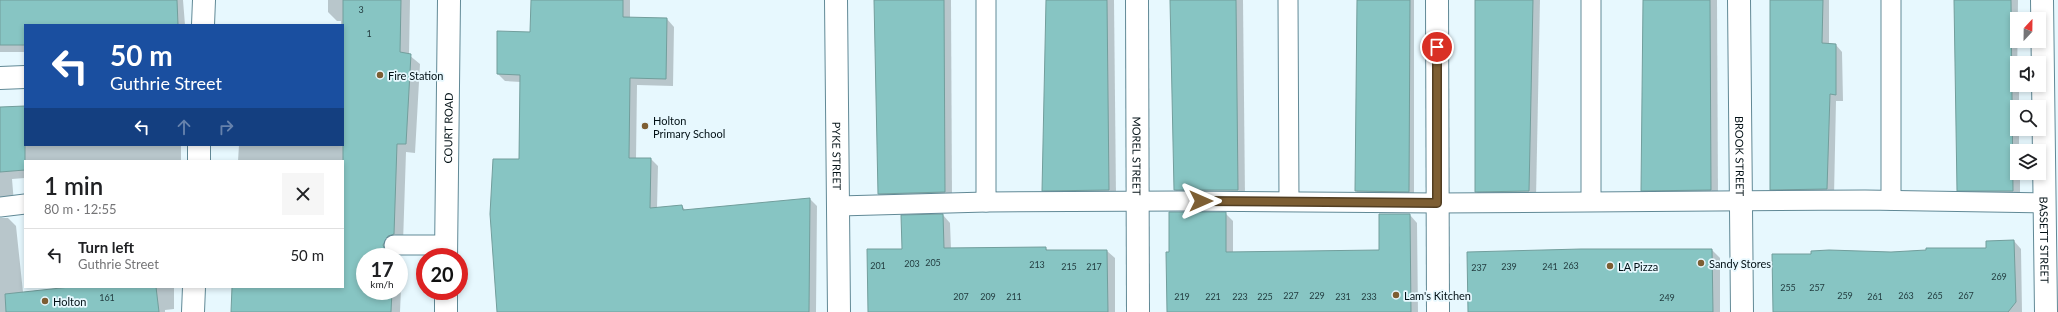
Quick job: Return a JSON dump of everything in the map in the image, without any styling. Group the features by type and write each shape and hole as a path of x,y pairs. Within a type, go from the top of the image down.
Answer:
{"street":[{"path":"203,24 204,0"},
{"name":"COURT ROAD","path":"446,248 449,0"},
{"name":"PYKE STREET","path":"836,0 839,312"},
{"name":"MOREL STREET","path":"1137,0 1138,312"},
{"path":"1437,0 1438,312"},
{"name":"BROOK STREET","path":"1739,0 1742,312"},
{"name":"BASSETT STREET","path":"2042,0 2046,312"},
{"path":"0,78 24,77"},
{"path":"199,146 199,160"},
{"path":"194,288 194,312"},
{"path":"446,300 446,312"}],"lane":[{"path":"986,0 986,202"},
{"path":"1288,0 1289,201"},
{"path":"1590,0 1591,200"},
{"path":"1891,0 1891,200"},
{"path":"839,206 986,202 1289,201 1437,203 1591,200 1891,200 2045,203"},
{"path":"0,206 24,204"},
{"path":"394,245 420,248"}],"building":[{"path":"0,0 177,0 178,24 24,24 24,45 0,45"},
{"path":"343,0 401,0 400,52 411,54 406,144 397,144 394,234 388,236 383,245 384,248 356,248 356,300 392,300 391,312 231,312 232,288 344,288"},
{"name":"Holton Primary School","path":"531,0 623,0 623,17 667,18 666,79 630,78 629,158 651,158 650,208 682,205 683,210 810,198 809,312 497,312 490,214 493,159 519,159 520,75 497,74 497,31 530,32"},
{"path":"874,0 944,0 945,192 878,194"},
{"path":"1046,0 1107,0 1109,190 1042,191"},
{"path":"1170,0 1236,0 1238,190 1174,190"},
{"path":"1357,0 1410,0 1409,192 1355,191"},
{"path":"1475,0 1533,0 1529,191 1475,192"},
{"path":"1643,0 1710,0 1711,190 1641,191"},
{"path":"1770,0 1823,0 1822,43 1836,44 1836,95 1830,94 1827,189 1770,190"},
{"path":"1954,0 2011,0 2010,92 2012,92 2012,100 2010,100 2010,136 2012,136 2013,144 2010,144 2010,180 2013,180 2013,191 1957,191"},
{"path":"24,106 24,170 0,172 0,107"},
{"path":"1169,212 1226,212 1226,252 1379,250 1379,214 1410,214 1411,312 1167,312 1166,252 1169,252"},
{"path":"943,214 944,248 1046,247 1046,250 1107,250 1108,312 868,312 867,249 902,249 901,215"},
{"path":"2014,240 2016,302 2008,312 1773,312 1772,254 1811,254 1811,251 1829,250 1891,252 1926,250 1926,248 1986,248 1986,241"},
{"path":"1581,249 1712,249 1713,312 1468,312 1467,252"},
{"path":"61,288 156,288 159,312 6,312 5,294"}],"place":[{"name":"Fire Station","path":"380,75"},
{"name":"Holton Primary School","path":"645,126"},
{"name":"Sandy Stores","path":"1701,263"},
{"name":"LA Pizza","path":"1610,266"},
{"name":"Lam's Kitchen","path":"1396,295"},
{"name":"Holton","path":"45,301"}],"route":[{"path":"1201,201 1437,203 1437,47"}]}
